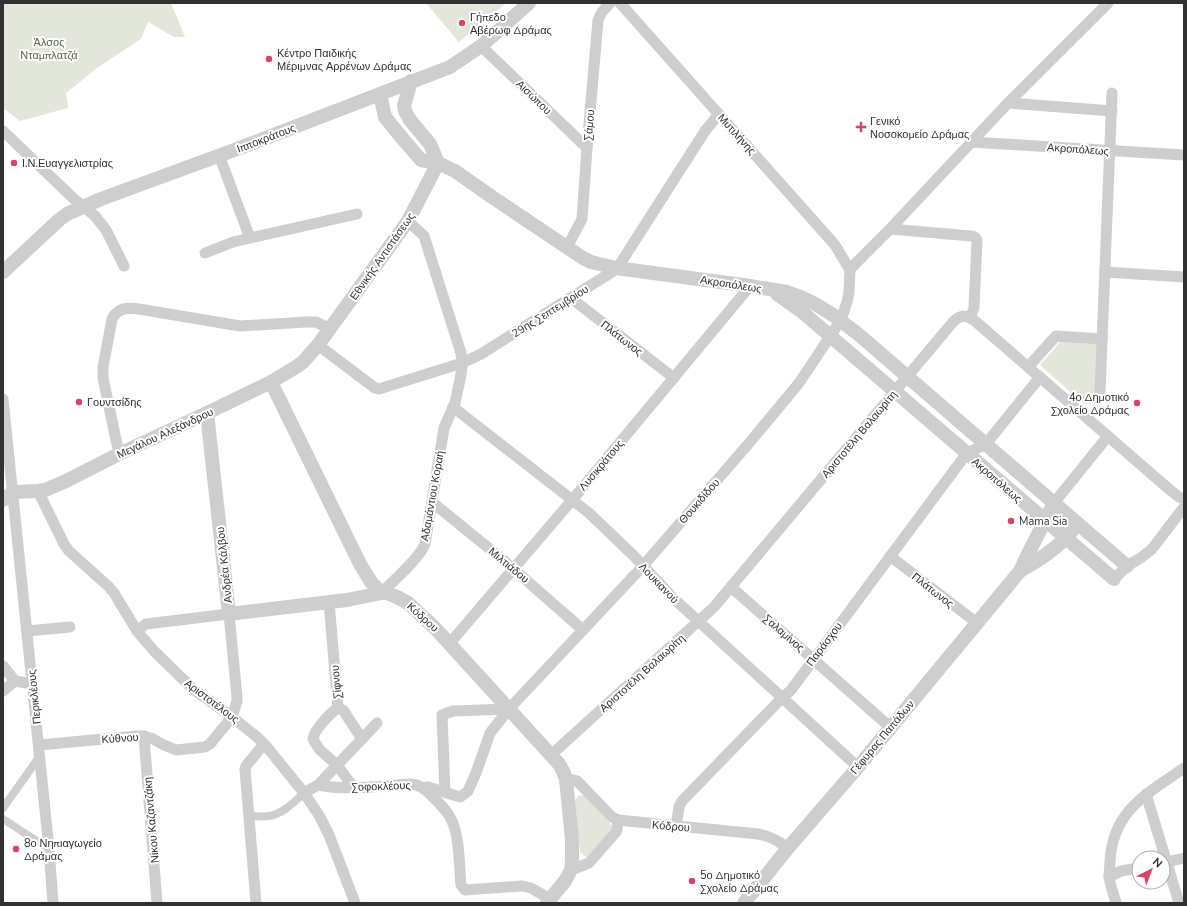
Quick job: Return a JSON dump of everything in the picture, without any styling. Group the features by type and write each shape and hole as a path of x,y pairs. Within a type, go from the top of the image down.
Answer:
{"street":[{"name":"Ιπποκράτους","path":"3,272 66,214 450,67 481,46 529,3"},
{"name":"Σάμου","path":"567,247 582,219 598,20 602,12 610,3"},
{"name":"Μυτιλήνης","path":"620,3 835,245 850,269"},
{"path":"850,269 890,229 1008,102 1108,3"},
{"name":"Αισώπου","path":"481,46 587,148"},
{"path":"411,81 404,106 405,111 410,120 430,144 438,163"},
{"path":"1100,391 1112,93"},
{"name":"Ακροπόλεως","path":"380,94 385,116 421,160 438,163 455,170 579,256 591,262 616,268 772,290 801,311 1114,580"},
{"path":"1008,102 1112,111"},
{"name":"29ης Σεπτεμβρίου","path":"318,345 375,388 379,389 462,363 481,354 612,272 620,264 705,130 719,114"},
{"path":"3,131 83,207 95,216 106,230 124,266"},
{"name":"Ακροπόλεως","path":"971,142 1184,155"},
{"path":"219,155 250,238"},
{"name":"Εθνικής Αντιστάσεως","path":"318,345 408,221 438,163"},
{"path":"205,253 233,242 357,214"},
{"name":"Αδαμάντιου Κοραή","path":"381,593 416,557 425,544 444,428 453,408 461,376 462,363 424,236 408,221"},
{"path":"890,229 971,236 976,238 974,308 970,318 1170,490 1184,499"},
{"name":"Θουκιδίδου","path":"445,792 460,797 468,791 490,733 509,709 643,566 799,382 841,320 849,292 851,274 850,269"},
{"path":"1105,272 1184,277"},
{"name":"Λυσικράτους","path":"450,643 573,500 750,286"},
{"path":"772,290 787,292 801,297 841,320 1127,566"},
{"name":"Πλάτωνος","path":"571,298 674,378"},
{"path":"118,454 103,384 103,371 112,319 117,312 124,309 139,309 240,326 316,322 330,329"},
{"name":"Αριστοτέλη Βαλαωρίτη","path":"551,755 714,607 955,320 962,316 967,316 970,318"},
{"path":"1028,367 1056,336 1102,339"},
{"name":"Μεγάλου Αλεξάνδρου","path":"6,492 45,490 66,481 118,454 287,374 300,364 318,345"},
{"path":"967,454 986,444 1040,377"},
{"path":"271,382 360,564 370,582 381,593"},
{"name":"Περικλέους","path":"3,398 6,492 27,631 53,903"},
{"name":"Λουκιανού","path":"453,408 589,513 698,621 858,767"},
{"name":"Ανδρέα Κάλβου","path":"207,413 237,698 236,707 232,717"},
{"path":"1020,571 1054,503 1108,436"},
{"name":"Παράσχου","path":"676,826 679,807 682,801 791,690 967,454"},
{"name":"Αριστοτέλους","path":"38,491 64,544 69,551 111,589 137,631 154,651 193,689 232,717 264,744 304,793 319,815 329,835 355,903"},
{"name":"Μιλτιάδου","path":"432,502 514,569 583,630"},
{"path":"1114,580 1127,566 1152,549 1184,507"},
{"path":"1020,571 1042,558 1056,547 1078,524"},
{"name":"Πλάτωνος","path":"890,556 977,623"},
{"name":"Γέφυρας Παπάδων","path":"744,903 788,848 858,767 1020,571"},
{"name":"Σαλαμίνος","path":"731,587 890,728"},
{"path":"137,631 146,624 353,600 381,593"},
{"name":"Κόδρου","path":"381,593 387,593 397,597 408,604 431,624 450,643 561,768 566,779 573,848 571,870"},
{"name":"Σίφνου","path":"329,602 338,708 326,718 314,733 313,738 319,749 337,765"},
{"path":"27,631 70,627"},
{"path":"3,666 15,681 32,684"},
{"path":"3,691 15,681"},
{"path":"338,708 343,710 362,738"},
{"path":"423,788 428,786 445,792 442,715 453,711 509,709"},
{"name":"Κύθνου","path":"39,745 144,736 176,750 205,747 210,744 232,717"},
{"path":"249,816 270,816 284,810 304,793 318,785 377,723"},
{"name":"Νίκου Καζαντζάκη","path":"144,736 158,903"},
{"path":"256,903 245,769 264,744"},
{"path":"3,808 40,756"},
{"path":"337,765 354,788"},
{"path":"1116,903 1109,877 1110,852 1116,831 1133,805 1146,794 1184,768"},
{"path":"549,901 565,881 571,870 588,864 617,830 618,820 612,816 577,781 566,779"},
{"name":"Σοφοκλέους","path":"318,785 354,788 410,784 423,788 440,804 452,820 457,837 461,885 465,890 522,886 531,888 549,901"},
{"path":"1146,794 1161,850"},
{"path":"3,819 49,849"},
{"name":"Κόδρου","path":"618,820 763,834 776,839 788,848"},
{"path":"1171,861 1184,858"},
{"path":"1109,877 1121,871 1131,869"},
{"path":"1171,880 1179,903"}],"green space":[{"name":"Άλσος Νταμπλατζά","path":"3,3 171,3 185,37 174,37 148,22 141,39 97,68 66,93 68,108 20,121 3,108"},
{"name":"Γήπεδο Αβέρωφ Δράμας","path":"426,3 506,3 459,42"},
{"path":"1061,341 1097,344 1097,403 1084,404 1040,365"},
{"path":"580,795 585,796 610,823 613,829 587,857 580,852 575,801"}],"place":[{"name":"Γήπεδο Αβέρωφ Δράμας","path":"462,23"},
{"name":"Κέντρο Παιδικής Μέριμνας Αρρένων Δράμας","path":"269,59"},
{"name":"Γενικό Νοσοκομείο Δράμας","path":"861,127"},
{"name":"Ι.Ν.Ευαγγελιστρίας","path":"14,163"},
{"name":"Γουντσίδης","path":"79,402"},
{"name":"4ο Δημοτικό Σχολείο Δράμας","path":"1137,403"},
{"name":"Mama Sia","path":"1011,521"},
{"name":"8ο Νηπιαγωγείο Δράμας","path":"16,849"},
{"name":"5ο Δημοτικό Σχολείο Δράμας","path":"692,881"}]}
